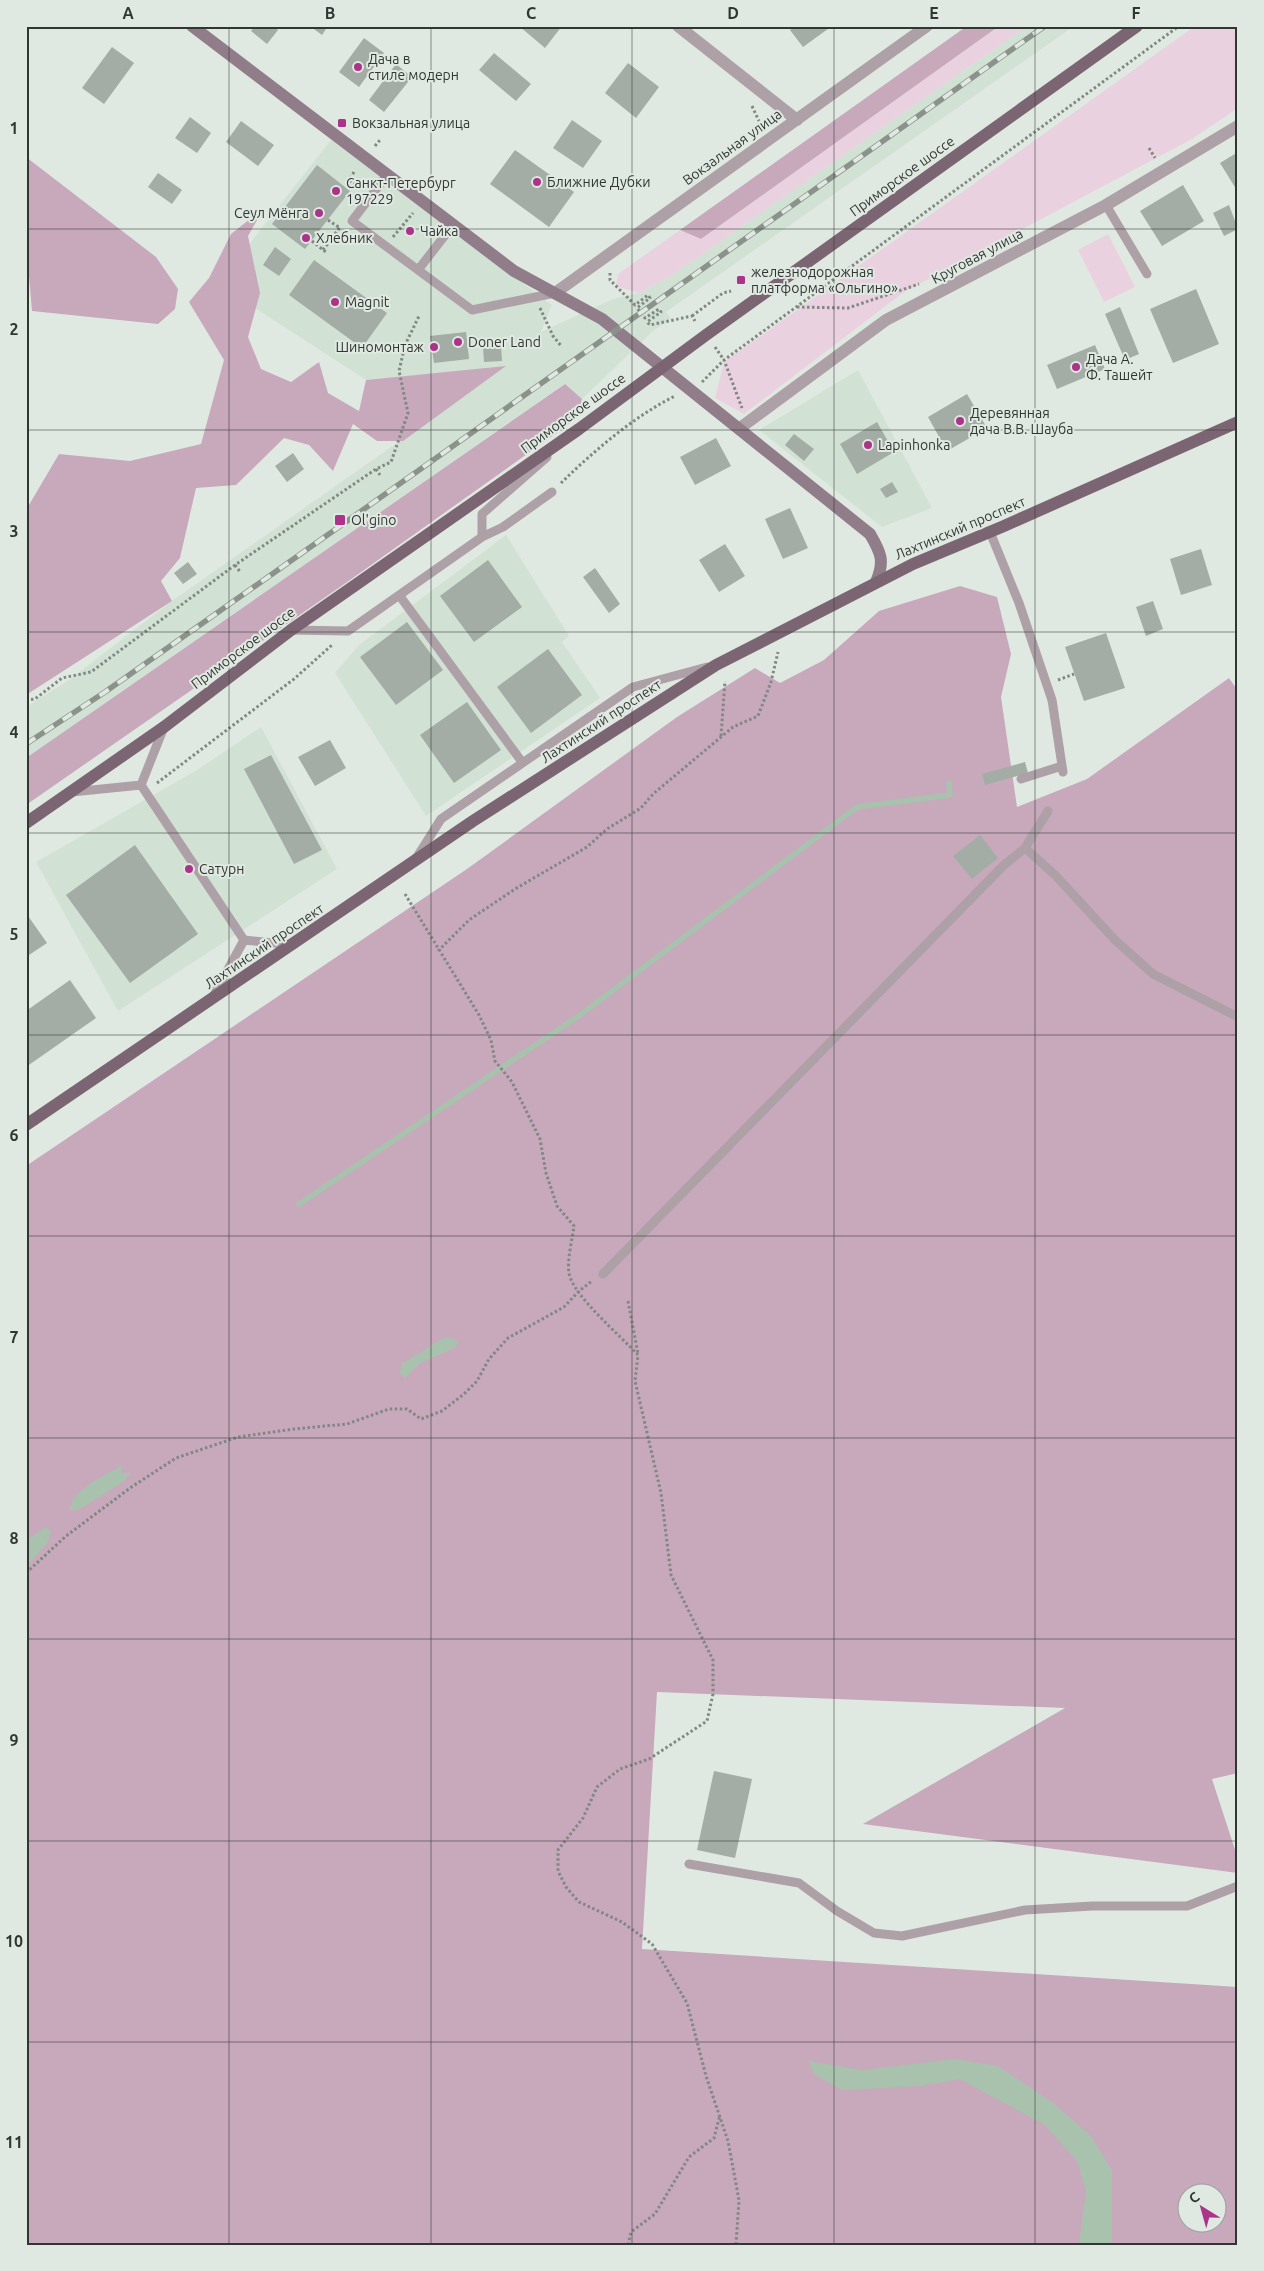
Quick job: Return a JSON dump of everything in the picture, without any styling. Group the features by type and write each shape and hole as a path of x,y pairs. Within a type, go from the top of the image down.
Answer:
{"main road":[{"path":"192,26 514,271 602,319 662,366 743,425 870,534 879,550 882,567 876,582"},
{"name":"Приморское шоссе","path":"26,823 164,727 291,630 579,429 662,366 1137,26"},
{"name":"Лахтинский проспект","path":"26,1125 414,864 473,821 716,665 876,582 1238,422"}],"street":[{"path":"678,26 797,120"},
{"name":"Вокзальная улица","path":"555,293 927,26"},
{"name":"Круговая улица","path":"743,425 886,320 1106,206 1238,126"}],"lane":[{"path":"387,175 352,221 472,310 535,299 555,293"},
{"path":"1106,206 1147,274"},
{"path":"418,270 454,225"},
{"path":"482,537 482,514 579,429"},
{"path":"291,630 348,631 482,537 503,527 552,492"},
{"path":"990,532 1019,603 1052,700 1063,769 1021,779"},
{"path":"400,595 522,762"},
{"path":"414,864 440,818 633,687 716,665"},
{"path":"144,789 164,727"},
{"path":"71,792 144,789"},
{"path":"144,789 244,940"},
{"path":"603,1274 997,872 1025,848 1048,811"},
{"path":"1025,848 1056,876 1115,940 1153,974 1238,1017"},
{"path":"244,940 293,945"},
{"path":"211,1000 244,940"},
{"path":"689,1864 799,1883 836,1911 874,1933 902,1936 1025,1910 1092,1906 1187,1906 1238,1886"}],"path":[{"path":"702,382 724,360 1179,26"},
{"path":"354,172 349,180 367,192 374,183 378,186"},
{"path":"406,207 421,218"},
{"path":"386,246 413,212"},
{"path":"328,220 334,225"},
{"path":"323,250 345,221"},
{"path":"312,241 328,253"},
{"path":"610,280 635,305 648,296 650,298 637,308 645,318 659,309 661,312 647,322 650,325 692,316 722,293 730,291"},
{"path":"796,307 848,308 914,284 924,284"},
{"path":"535,299 553,336 562,347"},
{"path":"26,700 35,699 62,678 91,672 235,565 376,469 391,462 408,413 398,371 405,345 419,316"},
{"path":"692,316 695,320"},
{"path":"713,345 724,360 743,425"},
{"path":"552,492 590,455 660,404 680,394"},
{"path":"376,469 380,475"},
{"path":"235,565 241,573"},
{"path":"144,789 294,679 348,631"},
{"path":"438,951 469,920 515,889 588,847 607,829 635,813 653,794 733,727 758,716 771,682 778,652"},
{"path":"721,737 725,681"},
{"path":"405,894 438,951 479,1015 491,1040 495,1062 512,1082 540,1138 546,1173 557,1206 574,1226 569,1274 602,1320 638,1355"},
{"path":"26,1573 66,1536 130,1488 176,1458 238,1437 347,1424 389,1409 407,1409 421,1420 442,1412 477,1381 489,1359 508,1338 564,1307 579,1290 603,1274"},
{"path":"628,1301 638,1355 635,1381 661,1493 671,1574 713,1660 714,1694 707,1721 649,1759 620,1769 597,1787 583,1818 558,1850 558,1871 566,1887 579,1902 622,1922 652,1944 686,2003 692,2028 728,2141 739,2200 736,2245"},
{"path":"628,2245 631,2232 654,2214 689,2157 714,2138 720,2115"}],"shaded area":[{"path":"967,26 999,26 701,239 680,230"},
{"path":"999,26 1027,26 671,276 639,293 616,286 618,274 680,230 701,239"},
{"path":"1027,26 1074,26 666,312 671,318 652,332 582,399 564,384 26,758 26,707 69,680 172,601 505,367 366,380 218,284 331,140 552,305 541,332 613,299 639,293 671,276"},
{"path":"1195,26 1238,26 1238,108 1192,139 904,292 744,414 715,398 724,362"},
{"path":"26,157 156,257 178,289 175,309 158,324 32,311 26,242"},
{"path":"264,208 248,236 260,293 248,337 261,369 291,382 319,362 328,393 359,411 366,380 506,366 403,441 377,441 353,424 333,471 309,445 284,438 236,485 196,488 180,558 161,581 172,601 26,695 26,510 59,454 130,461 201,444 224,360 189,302 209,278 231,234"},
{"path":"1108,234 1135,287 1104,302 1078,250"},
{"path":"858,370 932,508 882,527 759,430"},
{"path":"565,384 582,399 577,416 565,427 350,580 26,805 26,758"},
{"path":"506,535 569,636 562,642 600,698 426,816 335,673 359,645"},
{"path":"960,586 997,597 1011,654 1001,697 1017,807 1087,779 1229,678 1238,691 1238,1773 1212,1779 1238,1859 1238,1873 863,1824 1065,1708 657,1692 642,1949 1238,1987 1238,2245 26,2245 26,1166 467,869 677,717 755,668 780,683 824,660 879,611"},
{"path":"261,727 337,869 118,1011 36,862 197,770"},
{"path":"445,1337 458,1340 456,1347 419,1364 405,1378 399,1372 403,1363"},
{"path":"123,1465 121,1473 131,1473 123,1482 78,1510 69,1510 72,1502 83,1489"},
{"path":"46,1527 51,1531 48,1542 26,1567 26,1540"},
{"path":"955,2059 998,2066 1052,2102 1091,2136 1112,2171 1112,2245 1079,2245 1086,2191 1077,2161 1045,2125 960,2079 920,2086 842,2090 814,2074 808,2061 862,2070"}],"building":[{"path":"255,26 274,26 278,30 267,44 251,31"},
{"path":"310,26 328,26 322,35"},
{"path":"519,26 562,26 545,48"},
{"path":"795,26 832,26 803,47 790,30"},
{"path":"364,38 384,53 359,87 339,72"},
{"path":"112,47 134,63 104,104 82,88"},
{"path":"494,53 531,84 516,101 479,70"},
{"path":"628,63 659,87 636,118 605,93"},
{"path":"396,64 412,77 384,112 369,100"},
{"path":"190,117 211,133 197,153 175,138"},
{"path":"572,120 602,141 583,168 553,148"},
{"path":"241,121 274,145 258,166 226,142"},
{"path":"515,150 574,192 549,227 490,184"},
{"path":"1238,152 1238,192 1220,163"},
{"path":"317,165 350,191 305,249 272,224"},
{"path":"158,173 182,190 172,204 148,187"},
{"path":"1183,185 1204,221 1162,246 1140,211"},
{"path":"1229,205 1238,229 1224,236 1213,213"},
{"path":"275,247 291,259 279,276 263,265"},
{"name":"Magnit","path":"314,260 387,313 362,348 289,295"},
{"path":"1196,289 1219,344 1173,363 1150,309"},
{"path":"1120,307 1139,354 1125,360 1105,314"},
{"path":"466,332 469,359 434,363 430,336"},
{"path":"1095,345 1105,369 1057,389 1047,365"},
{"path":"501,346 502,361 484,362 483,347"},
{"path":"967,394 987,428 947,451 928,417"},
{"path":"877,422 894,452 857,474 840,444"},
{"path":"794,434 814,449 804,461 785,445"},
{"path":"716,438 731,466 695,485 680,457"},
{"path":"293,453 304,469 287,482 275,466"},
{"path":"892,482 898,492 886,498 880,489"},
{"path":"790,508 808,548 783,559 765,519"},
{"path":"725,544 745,576 719,592 699,560"},
{"path":"1201,549 1212,585 1181,595 1170,559"},
{"path":"488,560 522,607 474,642 440,596"},
{"path":"188,562 197,574 183,584 174,573"},
{"path":"595,568 620,604 609,613 583,577"},
{"path":"1153,601 1163,629 1146,636 1136,607"},
{"path":"407,622 443,670 396,705 360,657"},
{"path":"1106,633 1125,688 1084,701 1065,647"},
{"path":"548,649 582,695 531,733 497,687"},
{"path":"467,702 501,750 454,783 420,735"},
{"path":"330,740 346,768 315,786 298,757"},
{"path":"271,755 322,850 294,864 244,769"},
{"path":"1025,762 1028,773 985,785 982,774"},
{"path":"980,835 998,858 972,879 953,856"},
{"path":"135,845 198,934 130,983 66,895"},
{"path":"26,913 47,943 26,957"},
{"path":"70,980 96,1018 26,1067 26,1011"},
{"path":"714,1771 752,1779 735,1858 697,1850"}],"waterway":[{"path":"299,1204 580,1015 857,807 950,795 949,783"}],"railway":[{"path":"26,744 105,692 1045,26"}],"place":[{"name":"Дача в стиле модерн","path":"358,67"},
{"name":"Вокзальная улица","path":"342,123"},
{"name":"Ближние Дубки","path":"537,182"},
{"name":"Санкт-Петербург 197229","path":"336,191"},
{"name":"Сеул Мёнга","path":"319,213"},
{"name":"Чайка","path":"410,231"},
{"name":"Хлебник","path":"306,238"},
{"name":"железнодорожная платформа «Ольгино»","path":"741,280"},
{"name":"Magnit","path":"335,302"},
{"name":"Doner Land","path":"458,342"},
{"name":"Шиномонтаж","path":"434,347"},
{"name":"Дача А. Ф. Ташейт","path":"1076,367"},
{"name":"Деревянная дача В.В. Шауба","path":"960,421"},
{"name":"Lapinhonka","path":"868,445"},
{"name":"Ol'gino","path":"340,520"},
{"name":"Сатурн","path":"189,869"}]}
